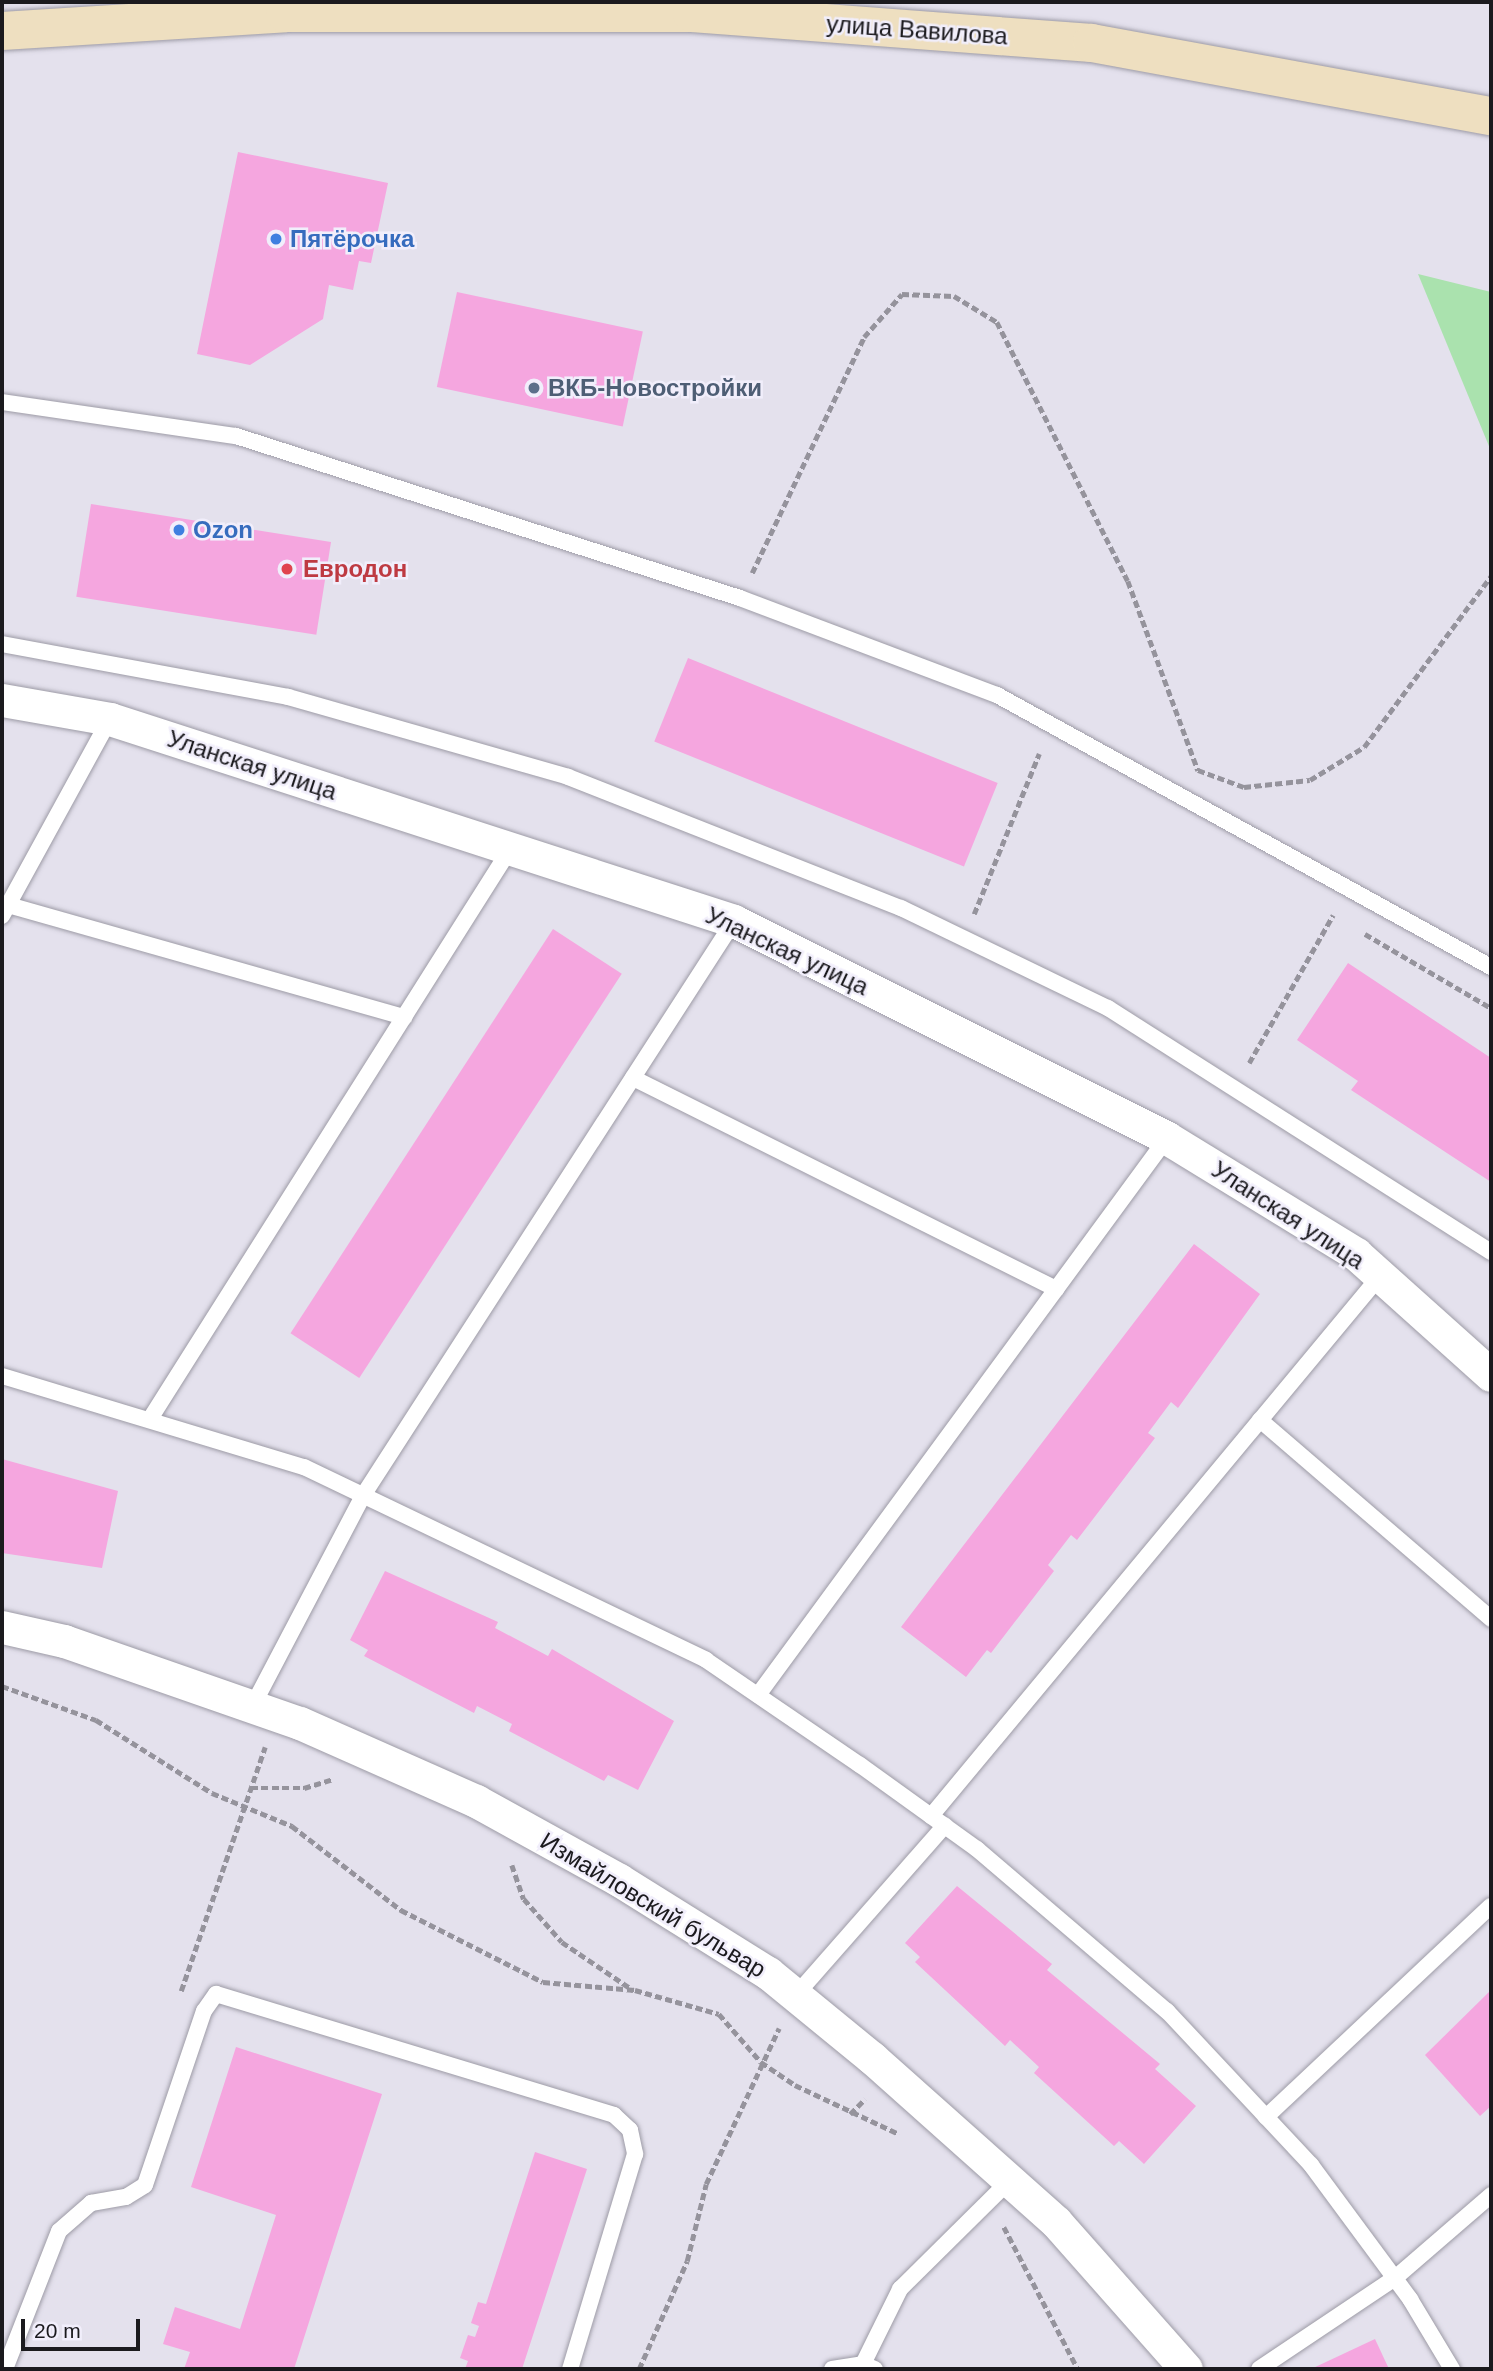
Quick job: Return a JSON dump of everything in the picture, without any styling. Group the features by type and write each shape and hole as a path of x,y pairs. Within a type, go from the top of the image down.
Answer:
{"street":[{"name":"улица Вавилова","path":"2,31 285,13 692,13 1092,43 1491,116"},
{"name":"Уланская улица","path":"2,701 110,719 734,922 1167,1138 1380,1276 1491,1375"},
{"name":"Измайловский бульвар","path":"2,1627 64,1641 374,1756 498,1813 619,1880 796,1996 999,2191 1056,2222 1186,2369"}],"lane":[{"path":"2,402 236,436 740,598 997,695 1491,967"},
{"path":"2,644 288,697 568,777 964,938 1108,1008 1491,1252"},
{"path":"110,719 5,911 404,1017"},
{"path":"150,1419 510,849"},
{"path":"263,1713 364,1494 734,922"},
{"path":"633,1078 1056,1289"},
{"path":"758,1695 1167,1138"},
{"path":"796,1996 1260,1420 1380,1276"},
{"path":"2,1376 304,1467 706,1660 758,1695 938,1821 1167,2011 1266,2117 1395,2277 1452,2369"},
{"path":"1260,1420 1491,1619"},
{"path":"1266,2117 1491,1906"},
{"path":"5,2369 59,2231 91,2203 126,2197 145,2185 204,2011 216,1994 614,2115 630,2130 635,2154 570,2369"},
{"path":"832,2369 869,2367 900,2289 999,2191"},
{"path":"1259,2369 1395,2277 1491,2195"}],"path":[{"path":"740,598 864,337 902,295 954,296 998,322 1128,581 1198,770 1244,787 1310,780 1364,747 1491,576"},
{"path":"964,938 1035,752 1047,759"},
{"path":"1321,908 1344,922"},
{"path":"1233,1088 1333,915"},
{"path":"1355,928 1491,1008"},
{"path":"2,1686 96,1720 246,1807 292,1826 401,1910 543,1982 635,1990"},
{"path":"177,2004 246,1807 263,1713"},
{"path":"251,1788 304,1788 374,1756"},
{"path":"498,1813 524,1899 593,1969 635,1990 719,2014 761,2062 850,2113 909,2138"},
{"path":"639,2369 687,2261 706,2184 761,2062 796,1996"},
{"path":"999,2191 1078,2369"}],"green space":[{"path":"1418,274 1491,292 1491,451"}],"building":[{"path":"238,152 388,183 371,263 359,261 353,290 329,285 323,319 250,365 197,354"},
{"path":"457,292 643,332 623,426 437,387"},
{"path":"91,504 331,542 316,635 76,597"},
{"path":"688,658 998,783 964,867 654,741"},
{"path":"553,929 622,974 359,1378 290,1333"},
{"path":"1348,963 1491,1058 1491,1182 1351,1090 1358,1081 1297,1040"},
{"path":"1194,1244 1260,1294 1178,1408 1171,1402 1148,1433 1155,1438 1077,1540 1071,1535 1048,1565 1054,1571 991,1653 987,1650 966,1677 901,1627"},
{"path":"2,1459 118,1491 102,1568 2,1553"},
{"path":"385,1571 498,1622 495,1628 548,1656 552,1649 674,1721 638,1790 608,1775 604,1781 509,1731 512,1724 477,1706 474,1713 364,1656 368,1650 350,1640"},
{"path":"957,1886 1052,1964 1047,1970 1160,2064 1155,2069 1196,2106 1144,2164 1119,2141 1114,2146 1034,2073 1039,2067 1010,2040 1005,2046 915,1962 920,1957 905,1943"},
{"path":"1491,1990 1491,2106 1480,2116 1425,2055"},
{"path":"236,2047 382,2094 294,2369 184,2369 190,2352 163,2344 175,2307 240,2329 276,2215 191,2187"},
{"path":"535,2152 587,2169 522,2369 465,2369 468,2361 460,2358 468,2335 475,2337 479,2326 471,2323 478,2302 486,2304"},
{"path":"1375,2339 1389,2369 1311,2369"}],"place":[{"name":"Пятёрочка","path":"276,239"},
{"name":"ВКБ-Новостройки","path":"534,388"},
{"name":"Ozon","path":"179,530"},
{"name":"Евродон","path":"287,569"}]}
